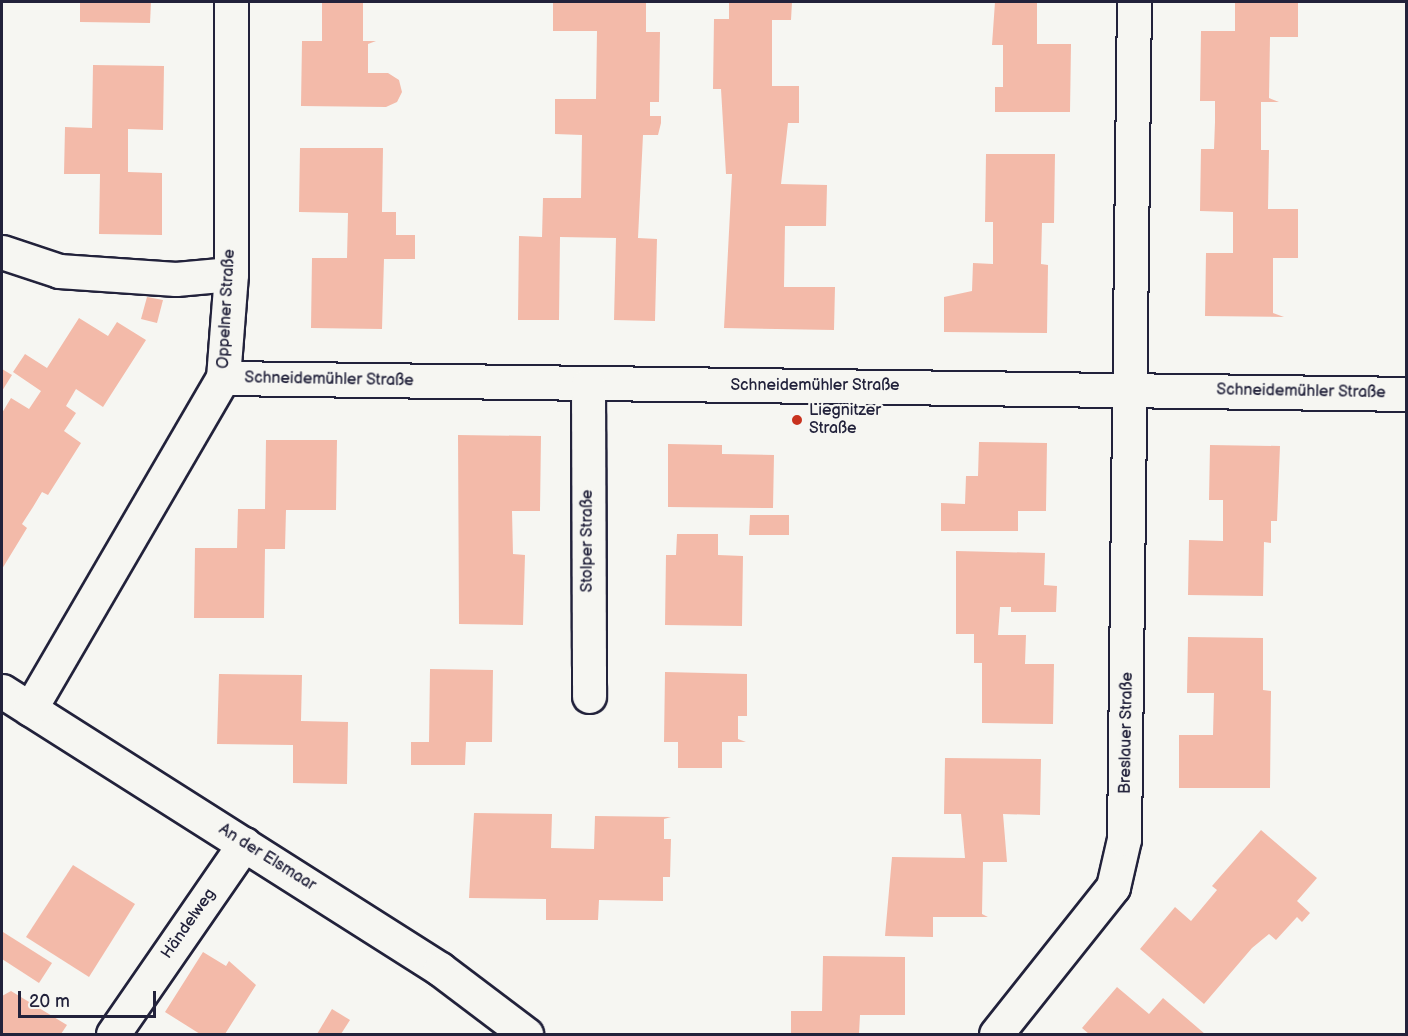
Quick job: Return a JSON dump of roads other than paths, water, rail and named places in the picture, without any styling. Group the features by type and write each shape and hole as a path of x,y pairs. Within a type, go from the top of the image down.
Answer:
{"street":[{"name":"Oppelner Straße","path":"30,709 223,378 231,274 231,2"},
{"path":"1131,388 1134,2"},
{"path":"2,252 59,271 176,279 231,274"},
{"name":"Schneidemühler Straße","path":"223,378 588,385 1131,388 1407,394"},
{"name":"Stolper Straße","path":"588,385 589,696"},
{"name":"Breslauer Straße","path":"996,1035 1113,887 1124,839 1131,388"},
{"name":"An der Elsmaar","path":"2,691 440,969 526,1035"},
{"name":"Händelweg","path":"113,1035 244,844"}],"place":[{"name":"Liegnitzer Straße","path":"797,420"}]}
